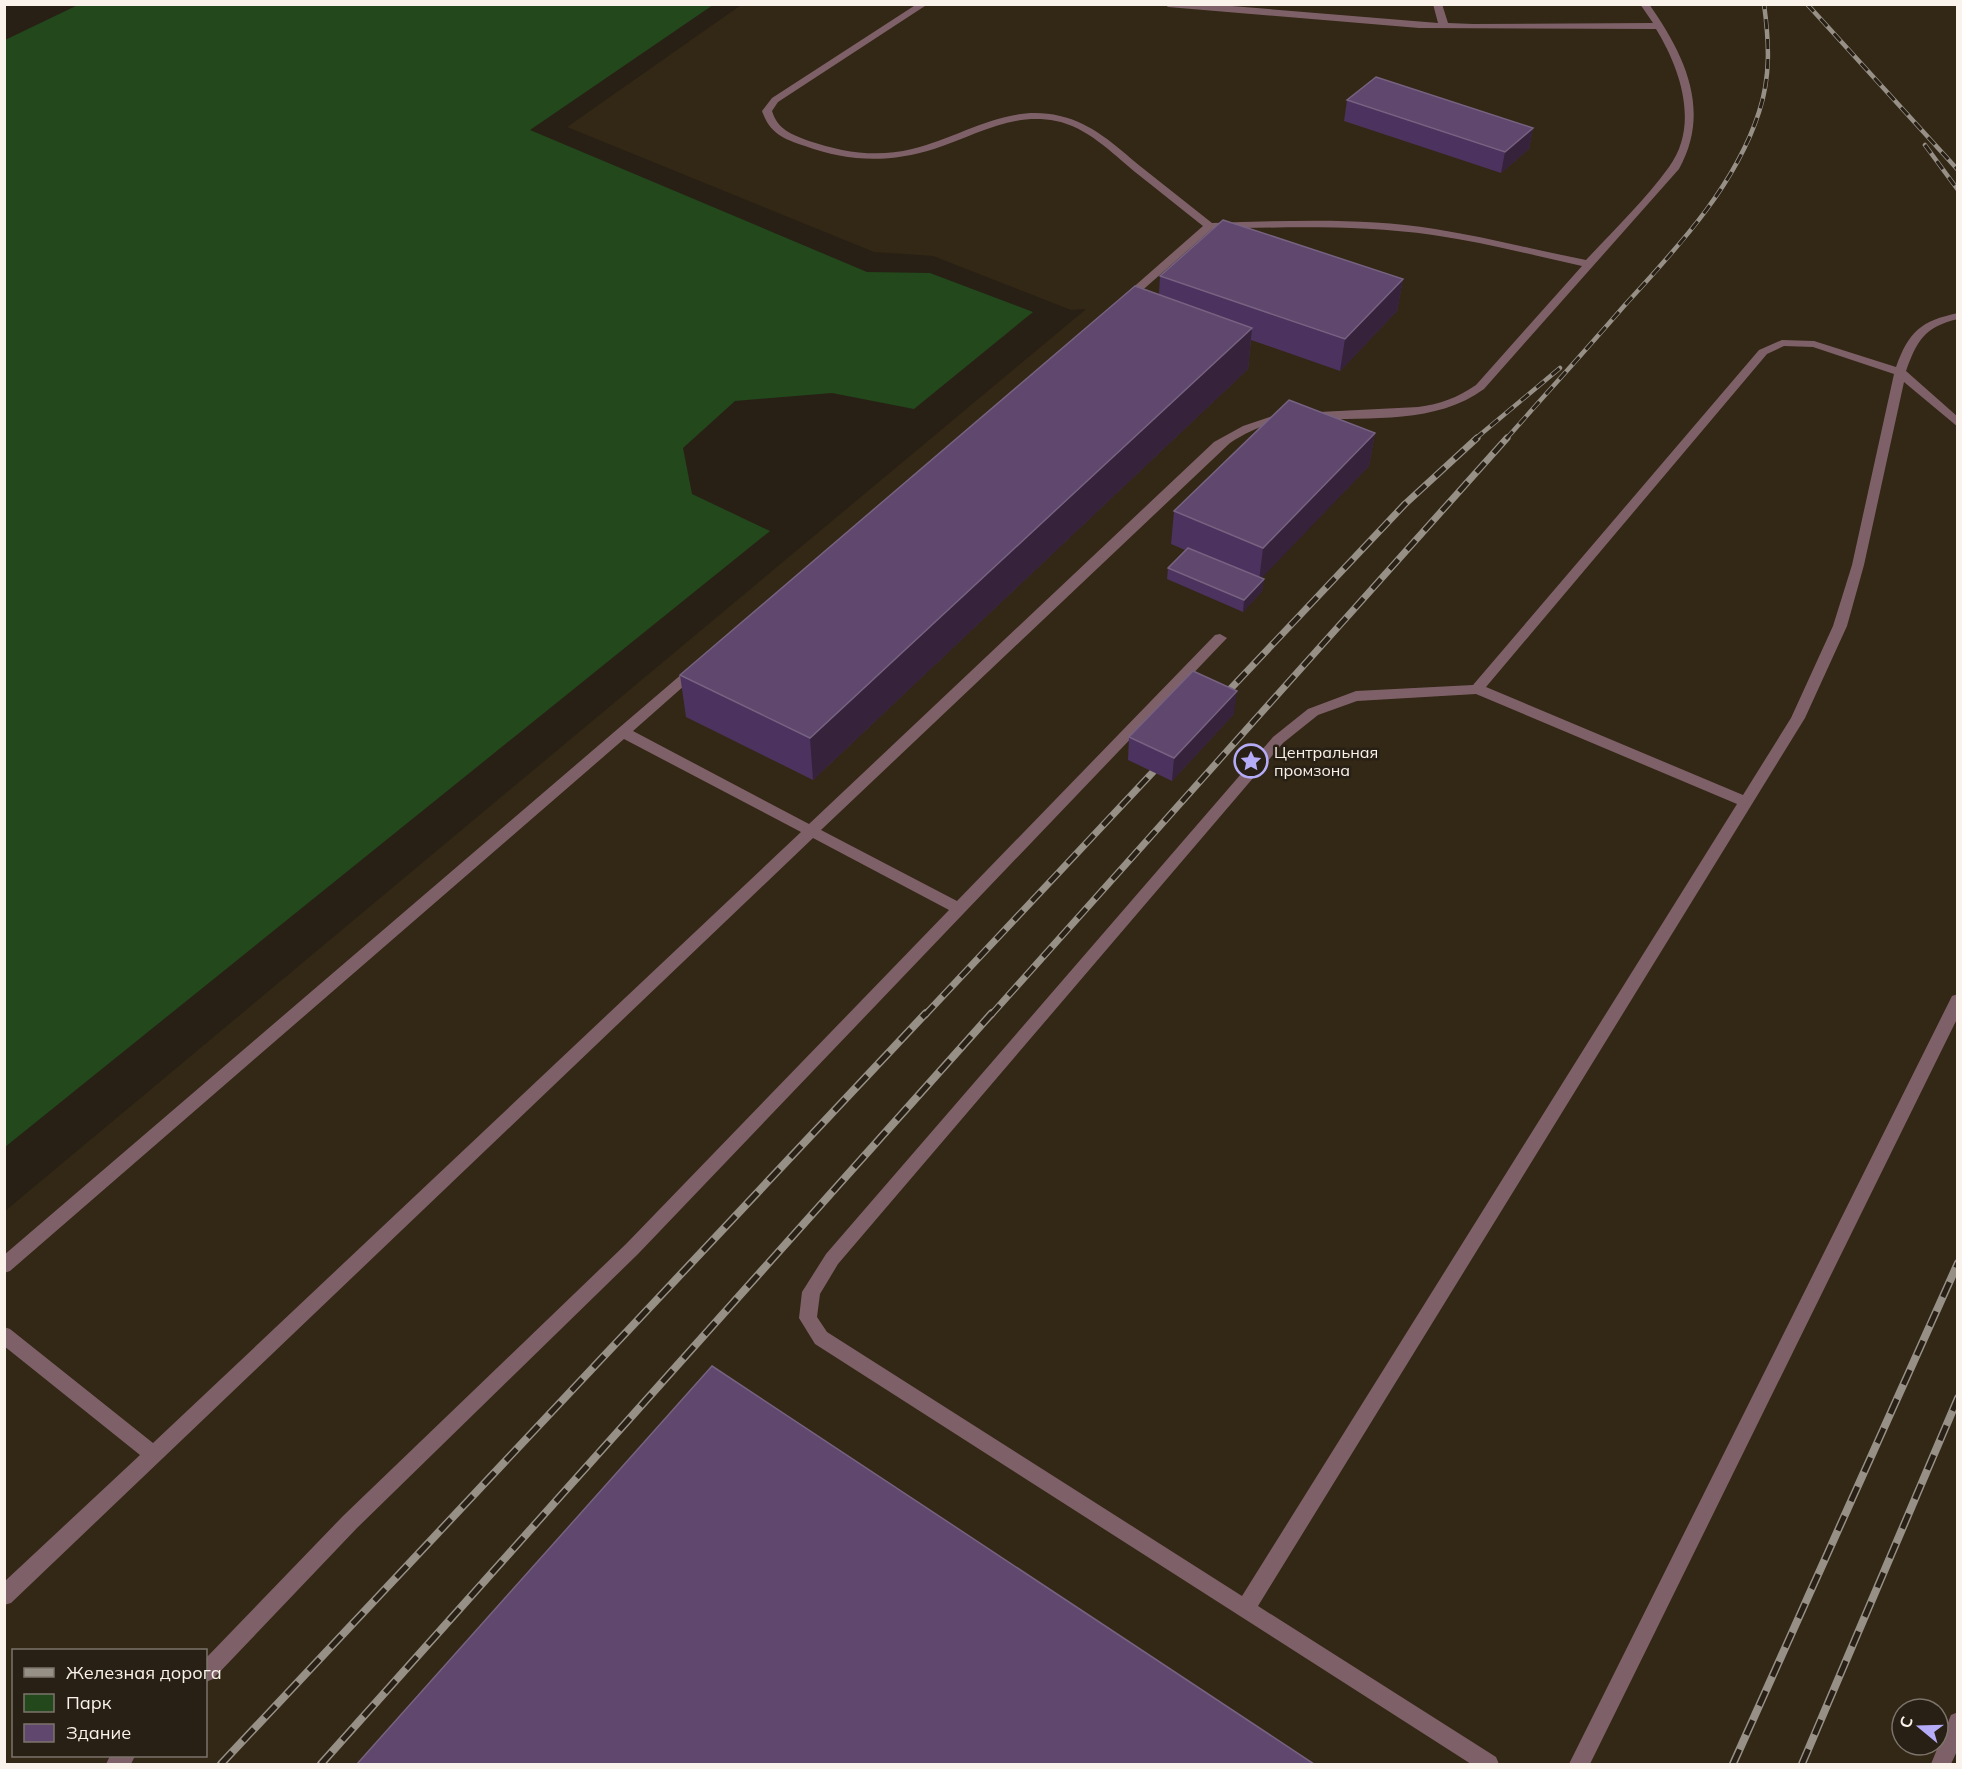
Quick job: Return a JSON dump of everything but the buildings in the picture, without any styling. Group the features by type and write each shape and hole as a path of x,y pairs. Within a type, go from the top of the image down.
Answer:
{"lane":[{"path":"924,4 775,100 767,111 770,124 786,135 820,148 851,156 887,158 916,152 981,125 1007,118 1031,114 1059,118 1089,130 1209,226"},
{"path":"1168,4 1444,26 1660,26"},
{"path":"1437,4 1444,26"},
{"path":"4,1596 1218,445 1239,430 1279,418 1418,411 1442,407 1465,398 1480,387 1675,167 1683,153 1688,136 1689,88 1685,73 1660,26 1644,4"},
{"path":"1111,312 1209,226 1332,222 1389,226 1435,232 1589,264"},
{"path":"1245,1609 1798,718 1840,626 1858,565 1900,372 1910,342 1918,332 1936,321 1958,316"},
{"path":"1477,689 1763,352 1782,343 1814,344 1900,372 1958,424"},
{"path":"207,1671 350,1522 632,1249 1220,638"},
{"path":"4,1266 704,662"},
{"path":"1490,1764 820,1338 808,1318 811,1292 832,1259 1278,740 1312,712 1356,696 1477,689 1745,802"},
{"path":"623,732 959,909"},
{"path":"1579,1764 1958,1000"},
{"path":"4,1335 154,1455"},
{"path":"1941,1764 1958,1722"}],"shaded area":[{"name":"Центральная промзона","path":"741,5 1957,5 1957,1764 5,1764 5,1211 1086,309 1071,310 933,256 874,252 567,127"}],"green space":[{"path":"80,4 713,5 530,130 867,272 930,273 1033,312 914,409 832,393 735,401 683,448 692,494 770,531 5,1147 5,40"}],"railway":[{"path":"1506,439 1664,262 1702,216 1735,166 1759,112 1766,85 1768,45 1764,4"},
{"path":"1807,4 1958,170"},
{"path":"1925,145 1958,190"},
{"path":"1475,439 1560,368"},
{"path":"1219,701 1405,504 1477,438"},
{"path":"991,1015 1507,438"},
{"path":"925,1015 1153,772"},
{"path":"221,1764 926,1013"},
{"path":"321,1764 992,1013"},
{"path":"1733,1764 1958,1263"},
{"path":"1802,1764 1958,1398"}],"place":[{"name":"Центральная промзона","path":"1251,761"}]}
